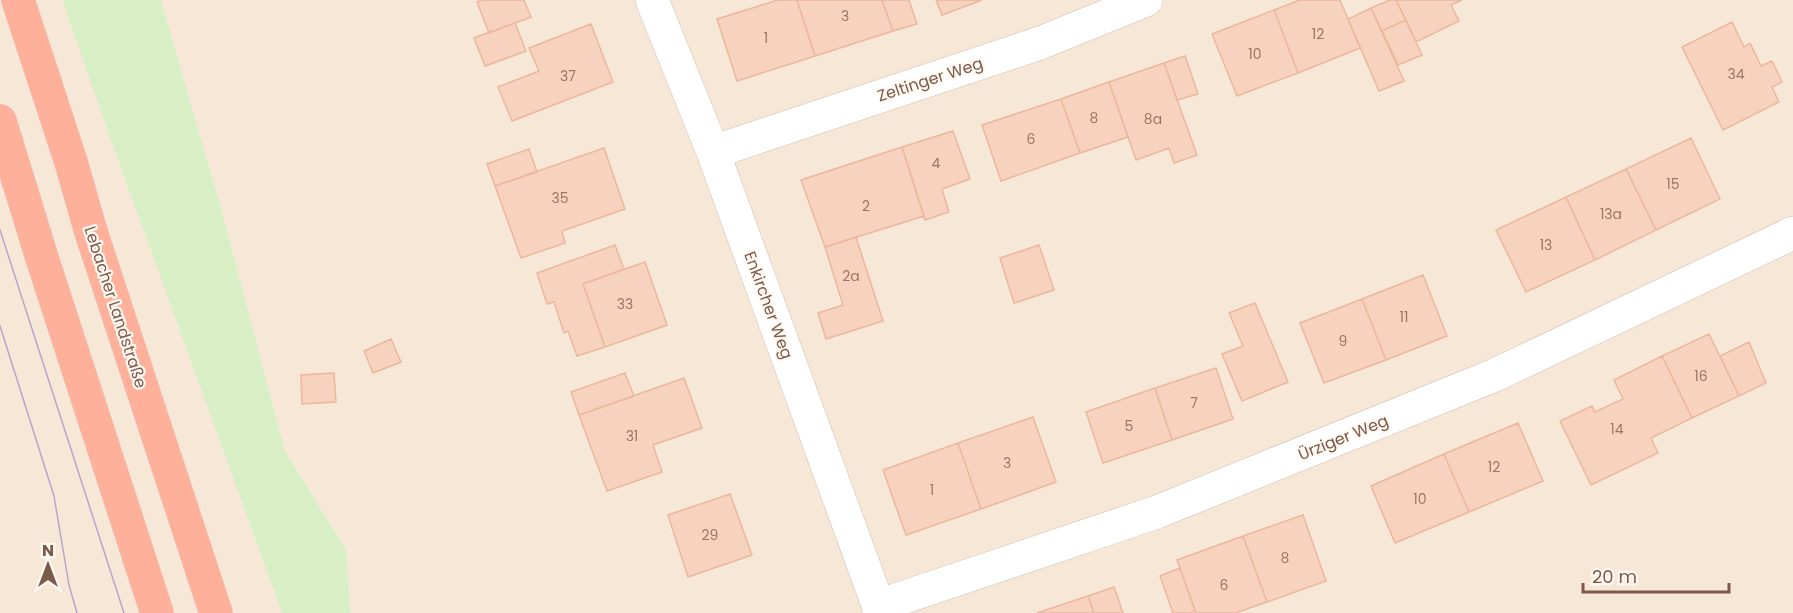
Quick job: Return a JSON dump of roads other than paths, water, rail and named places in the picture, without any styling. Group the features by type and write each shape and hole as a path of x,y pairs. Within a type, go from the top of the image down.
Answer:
{"highway":[{"name":"Lebacher Landstraße","path":"18,0 71,162 94,243 216,613"},
{"path":"0,121 45,269 157,613"}],"street":[{"name":"Enkircher Weg","path":"652,0 713,152 879,609"},
{"name":"Zeltinger Weg","path":"713,152 1040,43 1146,0"},
{"name":"Ürziger Weg","path":"879,609 1157,512 1495,375 1793,233"}],"tram line":[{"path":"0,230 124,613"},
{"path":"0,326 54,496 69,585 77,613"}]}
